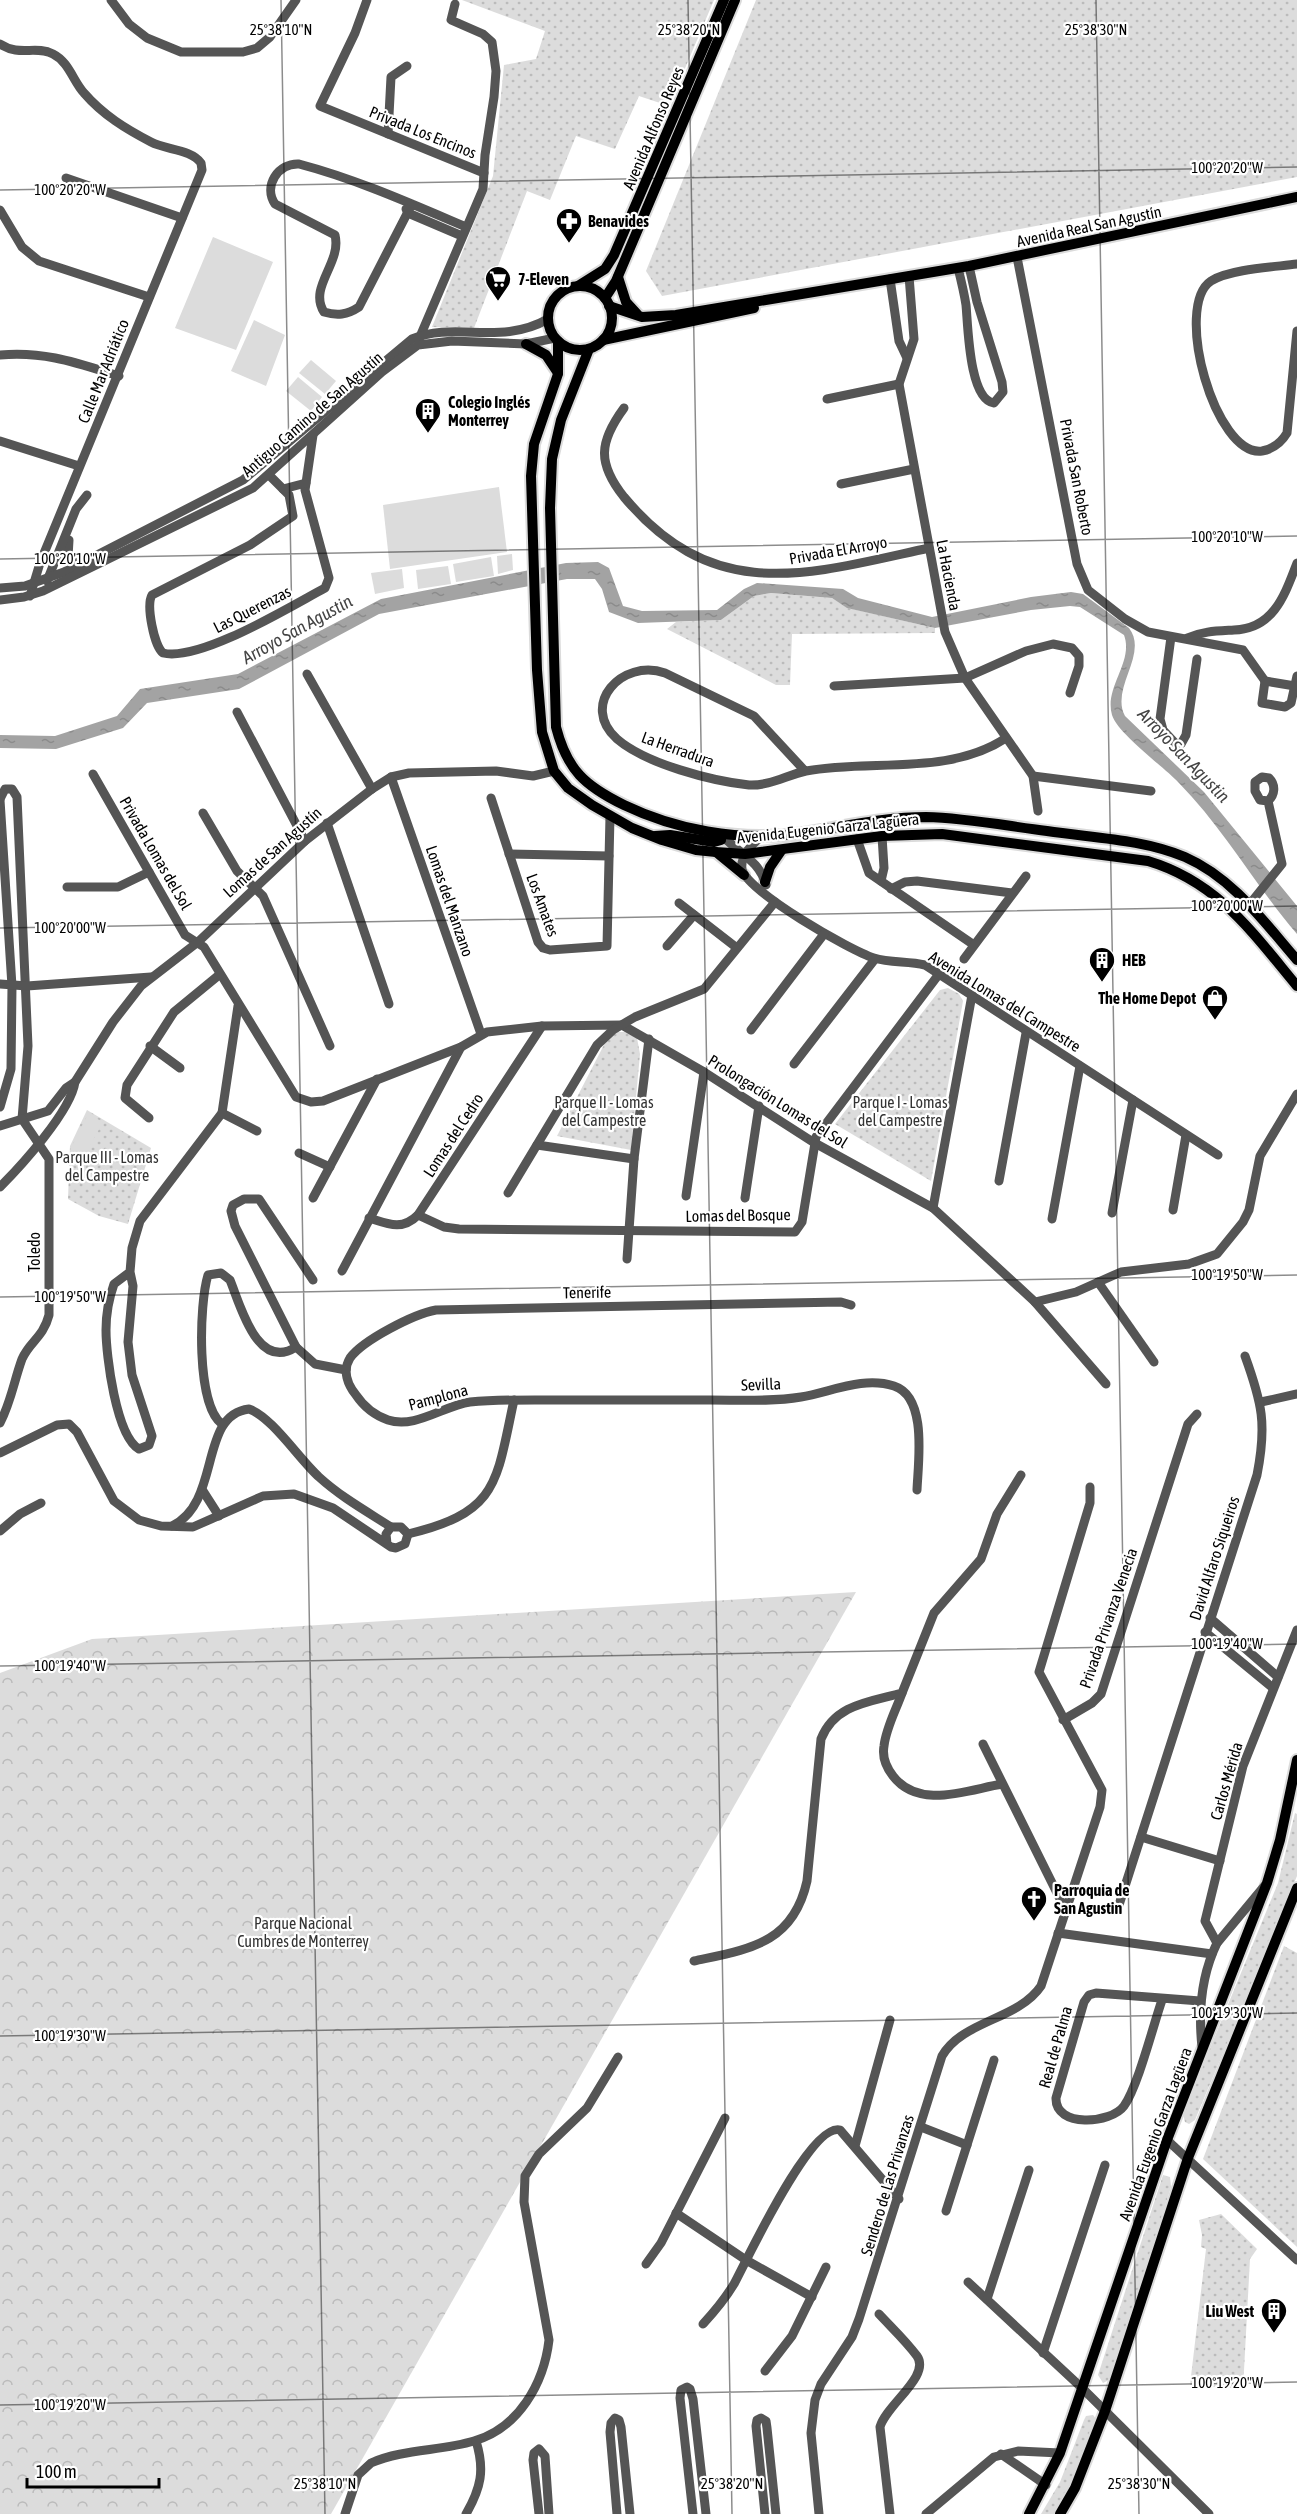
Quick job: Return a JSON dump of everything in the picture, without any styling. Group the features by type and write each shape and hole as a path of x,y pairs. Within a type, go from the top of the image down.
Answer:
{"main road":[{"name":"Avenida Alfonso Reyes","path":"578,286 605,269 618,249 724,0"},
{"name":"Avenida Alfonso Reyes","path":"607,302 735,0"},
{"name":"Avenida Real San Agustín","path":"607,302 642,317 676,315 964,267 1297,198"},
{"path":"618,277 626,302 642,317"},
{"name":"Avenida Real San Agustín","path":"603,340 888,279"},
{"path":"578,286 593,289 607,302 612,318 610,330 603,340 589,349 572,350 556,340 548,319 550,307 556,297 566,289 578,286"},
{"name":"Avenida Eugenio Garza Lagüera","path":"556,340 558,374 534,444 531,476 539,708 544,746 554,771 575,794 610,816 652,836 686,848 716,852 745,854 882,836 942,834 1132,858 1177,871 1221,899 1297,986"},
{"path":"526,344 546,355 558,374"},
{"name":"Avenida Eugenio Garza Lagüera","path":"589,349 564,409 552,459 554,709 560,743 574,771 585,781 613,799 666,822 688,829 721,834 764,836 794,834 895,819 960,818 1161,848 1201,864 1233,888 1297,960"},
{"path":"985,838 983,831 986,821"},
{"path":"652,836 670,835 714,842 721,840 721,834"},
{"path":"765,882 770,867 781,851"},
{"path":"716,852 744,875"},
{"name":"Avenida Eugenio Garza Lagüera","path":"1029,2514 1046,2485 1060,2453 1167,2140 1267,1883 1280,1840 1297,1760"},
{"path":"1060,2514 1075,2487 1105,2411 1188,2158 1297,1888"}],"street":[{"path":"111,0 129,24 147,38 181,52 243,52 257,48 270,37 296,0"},
{"name":"Privada Los Encinos","path":"367,0 355,33 320,106 484,173 483,189 419,340"},
{"path":"455,4 451,20 489,38 493,49 495,97 484,173"},
{"name":"Calle Mar Adriático","path":"0,44 11,51 41,51 54,54 67,66 82,91 109,117 152,143 192,154 201,163 202,170 119,376 79,466 30,596"},
{"path":"388,134 391,77 407,66"},
{"path":"410,209 359,307 351,312 333,314 324,312 318,304 318,294 337,251 335,236 275,204 270,198 279,169 288,164 298,165 402,201 410,209 464,231"},
{"path":"66,178 182,218"},
{"path":"0,210 22,246 39,261 149,297"},
{"name":"Privada San Roberto","path":"1017,256 1080,575 1088,590 1125,619 1148,632 1243,650 1264,681"},
{"path":"1297,264 1225,275 1212,280 1202,290 1198,300 1196,319 1198,353 1209,389 1226,429 1235,441 1245,448 1256,451 1268,450 1281,442 1287,433 1297,331"},
{"path":"964,267 974,287 1002,382 1003,392 994,403 987,402 981,396 971,359 963,289 964,267"},
{"name":"La Hacienda","path":"909,276 914,339 899,384 945,632 965,678 1033,776"},
{"path":"888,279 899,341 907,358"},
{"path":"963,289 974,287"},
{"path":"419,340 523,331 548,319"},
{"path":"967,323 983,319"},
{"path":"419,340 526,344 556,340"},
{"name":"Antiguo Camino de San Agustín","path":"0,588 33,584 82,563 243,480 419,340"},
{"path":"0,355 46,355 119,376"},
{"name":"Antiguo Camino de San Agustín","path":"0,600 30,596 42,591 245,493 270,476 380,370"},
{"path":"827,399 899,384"},
{"name":"Privada El Arroyo","path":"624,408 609,428 604,448 605,467 615,486 635,510 661,533 713,564 757,574 805,574 929,548"},
{"name":"Las Querenzas","path":"270,476 289,495 293,516 250,545 150,597 157,645 163,653 173,654 228,640 325,588 329,578 310,516 306,483 313,435"},
{"path":"0,441 79,466"},
{"path":"841,484 914,469"},
{"path":"283,489 306,483"},
{"path":"42,591 76,509 87,495"},
{"path":"69,540 68,557 72,562 82,563"},
{"name":"Privada San Roberto","path":"1187,638 1209,631 1245,629 1269,618 1280,603 1297,563"},
{"path":"1171,637 1160,719 1163,730 1176,744 1183,742 1186,735 1197,659"},
{"path":"834,686 965,678 1045,644 1059,644 1072,648 1079,656 1079,666 1070,693"},
{"name":"La Herradura","path":"805,771 754,716 665,673 649,669 630,672 617,679 605,695 605,720 616,738 627,746 669,765 707,778 749,785 778,781 805,771 943,759 985,750 1006,738"},
{"path":"307,674 372,789"},
{"path":"1264,681 1296,681 1290,705 1266,705 1261,700 1264,681"},
{"path":"237,712 305,841"},
{"name":"Lomas de San Agustín","path":"0,1126 48,1111 66,1088 75,1082 131,997 152,977 198,942 255,885 305,841 372,789 391,777 408,773 490,771 533,776 554,771"},
{"name":"Privada Lomas del Sol","path":"93,774 185,935 198,942"},
{"path":"1038,811 1033,776 1151,791"},
{"name":"Lomas del Manzano","path":"391,777 481,1034"},
{"path":"0,1107 10,1069 12,986 3,890 0,800 5,789 12,789 17,797 27,986 28,1046 22,1119"},
{"path":"491,798 509,854"},
{"path":"1249,905 1278,872 1282,858 1268,801"},
{"path":"203,813 237,871 255,885 263,896 330,1046"},
{"name":"Los Amates","path":"609,856 509,854 538,942 543,948 554,950 607,946 610,816"},
{"path":"327,823 389,1005"},
{"path":"508,1193 597,1045 635,1017 704,989 737,948 771,899 755,862 729,843 721,834"},
{"path":"744,875 742,867 745,854 764,836"},
{"path":"881,882 882,836"},
{"path":"857,839 869,873 974,945"},
{"path":"863,858 883,855"},
{"path":"67,887 118,887 149,872"},
{"name":"Avenida Lomas del Campestre","path":"744,875 771,899 824,933 875,959 916,963 939,974 1026,1033 1218,1155"},
{"path":"964,959 1026,876"},
{"path":"891,889 905,882 918,881 1012,893"},
{"path":"679,903 737,948"},
{"path":"667,946 694,915"},
{"path":"751,1030 824,933"},
{"name":"Prolongación Lomas del Sol","path":"198,942 296,1097 316,1102 461,1047 481,1034 542,1026 622,1025 704,1072 813,1142 933,1208 1035,1302"},
{"path":"794,1064 875,959"},
{"name":"Lomas del Bosque","path":"418,1215 451,1229 795,1232 802,1222 813,1142 939,974"},
{"path":"149,1118 128,1102 124,1094 127,1085 150,1046 180,1005 219,975"},
{"path":"0,984 27,986 152,977"},
{"path":"933,1208 972,995"},
{"path":"130,1272 114,1284 106,1328 113,1386 121,1419 130,1441 139,1449 149,1446 152,1436 129,1357 127,1325 133,1286 130,1272 134,1235 140,1221 222,1113 238,1006"},
{"name":"Lomas del Cedro","path":"418,1215 542,1026"},
{"path":"999,1181 1026,1033"},
{"path":"627,1259 634,1159 649,1039"},
{"path":"150,1046 180,1068"},
{"path":"342,1271 461,1047"},
{"path":"1052,1219 1080,1066"},
{"path":"686,1196 704,1072"},
{"path":"313,1198 377,1079"},
{"name":"Lomas de San Agustín","path":"0,1188 39,1143 74,1094 75,1082"},
{"path":"1106,1384 1035,1302 1076,1292 1121,1272 1189,1264 1217,1254 1243,1222 1253,1200 1260,1156 1297,1094"},
{"path":"1112,1213 1133,1100"},
{"path":"745,1198 759,1106"},
{"path":"222,1113 257,1131"},
{"name":"Toledo","path":"0,1423 13,1394 22,1360 43,1334 49,1315 49,1164 47,1155 22,1119"},
{"path":"1173,1210 1186,1135"},
{"path":"537,1145 634,1159"},
{"path":"299,1153 330,1167"},
{"path":"313,1280 259,1199 244,1198 233,1205 231,1211 235,1226 296,1347 315,1364 346,1370"},
{"path":"369,1218 398,1226 408,1224 418,1215"},
{"path":"222,1424 211,1411 207,1396 202,1321 203,1297 208,1275 221,1273 230,1280 257,1341 266,1349 285,1352 296,1347"},
{"path":"1098,1282 1154,1362"},
{"name":"Tenerife","path":"346,1370 350,1359 358,1351 392,1328 411,1318 436,1310 829,1302 850,1305"},
{"name":"David Alfaro Siqueiros","path":"1118,1908 1257,1474 1262,1440 1261,1402 1245,1356"},
{"name":"Pamplona","path":"346,1370 348,1384 361,1402 375,1415 390,1421 414,1420 469,1402 514,1400"},
{"name":"Sevilla","path":"514,1400 751,1400 799,1397 859,1383 894,1386 903,1392 913,1406 917,1421 917,1490"},
{"path":"1261,1402 1297,1394"},
{"path":"408,1534 453,1521 485,1499 495,1484 514,1400"},
{"path":"171,1526 190,1514 203,1491 222,1424 238,1411 257,1412 320,1478 357,1507 391,1527 400,1527 408,1534"},
{"name":"Privada Privanza Venecia","path":"1063,1720 1092,1703 1101,1694 1188,1424 1197,1414"},
{"path":"0,1453 57,1425 69,1424 77,1432 114,1501 124,1512 139,1521 193,1527 263,1496 294,1494 333,1508 391,1547 401,1547 405,1544 408,1534"},
{"path":"1002,1784 933,1796 914,1792 896,1780 884,1760 884,1746 934,1613 981,1559 997,1514 1021,1475"},
{"path":"1063,1720 1039,1677 1039,1669 1090,1503 1090,1487"},
{"path":"203,1491 219,1516"},
{"path":"0,1530 20,1514 41,1503"},
{"path":"387,1544 386,1534 391,1527"},
{"path":"1210,1618 1278,1677"},
{"name":"Carlos Mérida","path":"1217,1943 1205,1921 1243,1766 1297,1630"},
{"path":"1205,1632 1273,1688"},
{"path":"694,1961 762,1943 791,1921 803,1897 807,1881 820,1750 826,1727 832,1718 844,1711 903,1693"},
{"name":"Sendero de Las Privanzas","path":"819,2514 811,2433 814,2400 821,2384 852,2337 899,2199 938,2067 946,2049 969,2033 1025,2004 1035,1995 1045,1976 1102,1794 1063,1720"},
{"path":"982,1744 1065,1909"},
{"path":"1291,1788 1297,1801"},
{"path":"1141,1837 1220,1861"},
{"path":"1202,2046 1200,2001 1212,1954 1217,1943 1267,1883"},
{"path":"1058,1933 1212,1954"},
{"name":"Real de Palma","path":"1096,1993 1162,2000 1124,2106 1107,2116 1068,2118 1058,2110 1056,2098 1084,2002 1089,1995 1096,1993"},
{"path":"1162,2000 1200,2001"},
{"path":"855,2146 890,2020"},
{"path":"345,2514 358,2475 371,2463 476,2441 502,2426 524,2406 538,2383 547,2358 548,2326 524,2202 525,2176 539,2154 587,2108 618,2057"},
{"path":"946,2211 994,2060"},
{"path":"646,2264 661,2243 726,2118"},
{"path":"921,2127 967,2145"},
{"path":"703,2324 726,2296 801,2162 827,2131 834,2128 840,2130 899,2199"},
{"path":"1167,2140 1297,2260"},
{"path":"1043,2353 1104,2165"},
{"path":"987,2299 1029,2170"},
{"path":"676,2213 746,2260 812,2297"},
{"path":"765,2371 792,2336 826,2267"},
{"path":"968,2282 1082,2388 1209,2514"},
{"path":"879,2314 917,2356 921,2366 917,2377 885,2414 880,2427 890,2514"},
{"path":"693,2514 680,2394 687,2387 693,2399 706,2514"},
{"path":"617,2514 610,2427 615,2418 619,2420 621,2427 630,2514"},
{"path":"765,2514 756,2426 757,2420 761,2418 765,2421 767,2428 776,2514"},
{"path":"466,2514 475,2498 482,2477 476,2441"},
{"path":"687,2448 699,2446"},
{"path":"539,2514 533,2460 534,2453 539,2449 546,2456 549,2514"},
{"path":"926,2514 984,2464 1000,2454 1032,2451 1060,2453"},
{"path":"1025,2470 1032,2451"},
{"path":"1000,2454 1046,2485"},
{"path":"615,2484 627,2483"}],"green space":[{"path":"462,0 714,0 669,106 639,96 615,149 576,136 550,200 527,191 474,328 432,327 493,176 504,65 536,59 545,31"},
{"path":"756,0 1297,0 1297,177 662,296 646,271"},
{"path":"213,237 273,262 236,350 175,328"},
{"path":"254,320 285,335 266,386 231,371"},
{"path":"311,360 336,381 325,394 299,373"},
{"path":"298,377 322,397 311,411 286,391"},
{"path":"499,487 507,552 390,569 383,505"},
{"path":"512,554 513,570 498,574 497,556"},
{"path":"491,557 494,576 456,582 453,564"},
{"path":"448,566 451,584 418,589 416,570"},
{"path":"402,569 404,588 375,594 371,573"},
{"path":"771,593 832,598 848,608 935,628 935,633 792,634 790,685 776,685 667,629 676,622 721,620 754,596"},
{"name":"Parque I - Lomas del Campestre","path":"948,988 959,994 963,1001 931,1181 835,1124 940,990"},
{"name":"Parque II - Lomas del Campestre","path":"617,1032 625,1032 637,1038 640,1054 631,1150 557,1136 608,1037"},
{"name":"Parque III - Lomas del Campestre","path":"87,1110 151,1148 128,1224 99,1216 68,1199 70,1146"},
{"path":"88,1114 103,1122 85,1155 71,1148"},
{"name":"Parque Nacional Cumbres de Monterrey","path":"856,1592 331,2514 0,2514 0,1673 92,1639"},
{"path":"1295,1813 1297,1814 1297,1876 1195,2120 1189,2124 1185,2122 1183,2114 1278,1883"},
{"path":"1284,1946 1297,1953 1297,2247 1203,2159"},
{"path":"1163,2175 1170,2177 1171,2187 1111,2379 1103,2383 1098,2375"},
{"path":"1221,2214 1257,2249 1250,2259 1243,2389 1190,2385 1206,2249 1201,2247 1202,2235 1199,2220"},
{"path":"1093,2415 1096,2419 1084,2459 1057,2514 1041,2514 1060,2482 1086,2416"}],"water":[{"path":"598,562 609,568 623,606 642,611 717,610 744,589 757,583 843,589 858,598 932,617 1031,597 1071,592 1083,594 1129,628 1134,638 1133,660 1122,694 1125,716 1204,792 1297,906 1297,934 1211,819 1172,776 1116,723 1112,715 1112,694 1125,655 1124,635 1080,607 1031,610 935,628 847,608 832,598 771,593 754,596 721,620 638,623 609,612 602,589 595,579 567,579 379,614 239,689 147,703 123,728 56,749 0,748 0,735 55,736 117,716 140,689 238,674 381,599 566,563"}],"place":[{"name":"Benavides","path":"569,244"},
{"name":"7-Eleven","path":"498,302"},
{"name":"Colegio Inglés Monterrey","path":"428,434"},
{"name":"HEB","path":"1102,983"},
{"name":"The Home Depot","path":"1215,1021"},
{"name":"Parroquia de San Agustin","path":"1034,1922"},
{"name":"Liu West","path":"1274,2334"}],"water label":[{"name":"Arroyo San Agustin","path":"297,629"},
{"name":"Arroyo San Agustin","path":"1184,755"}]}
